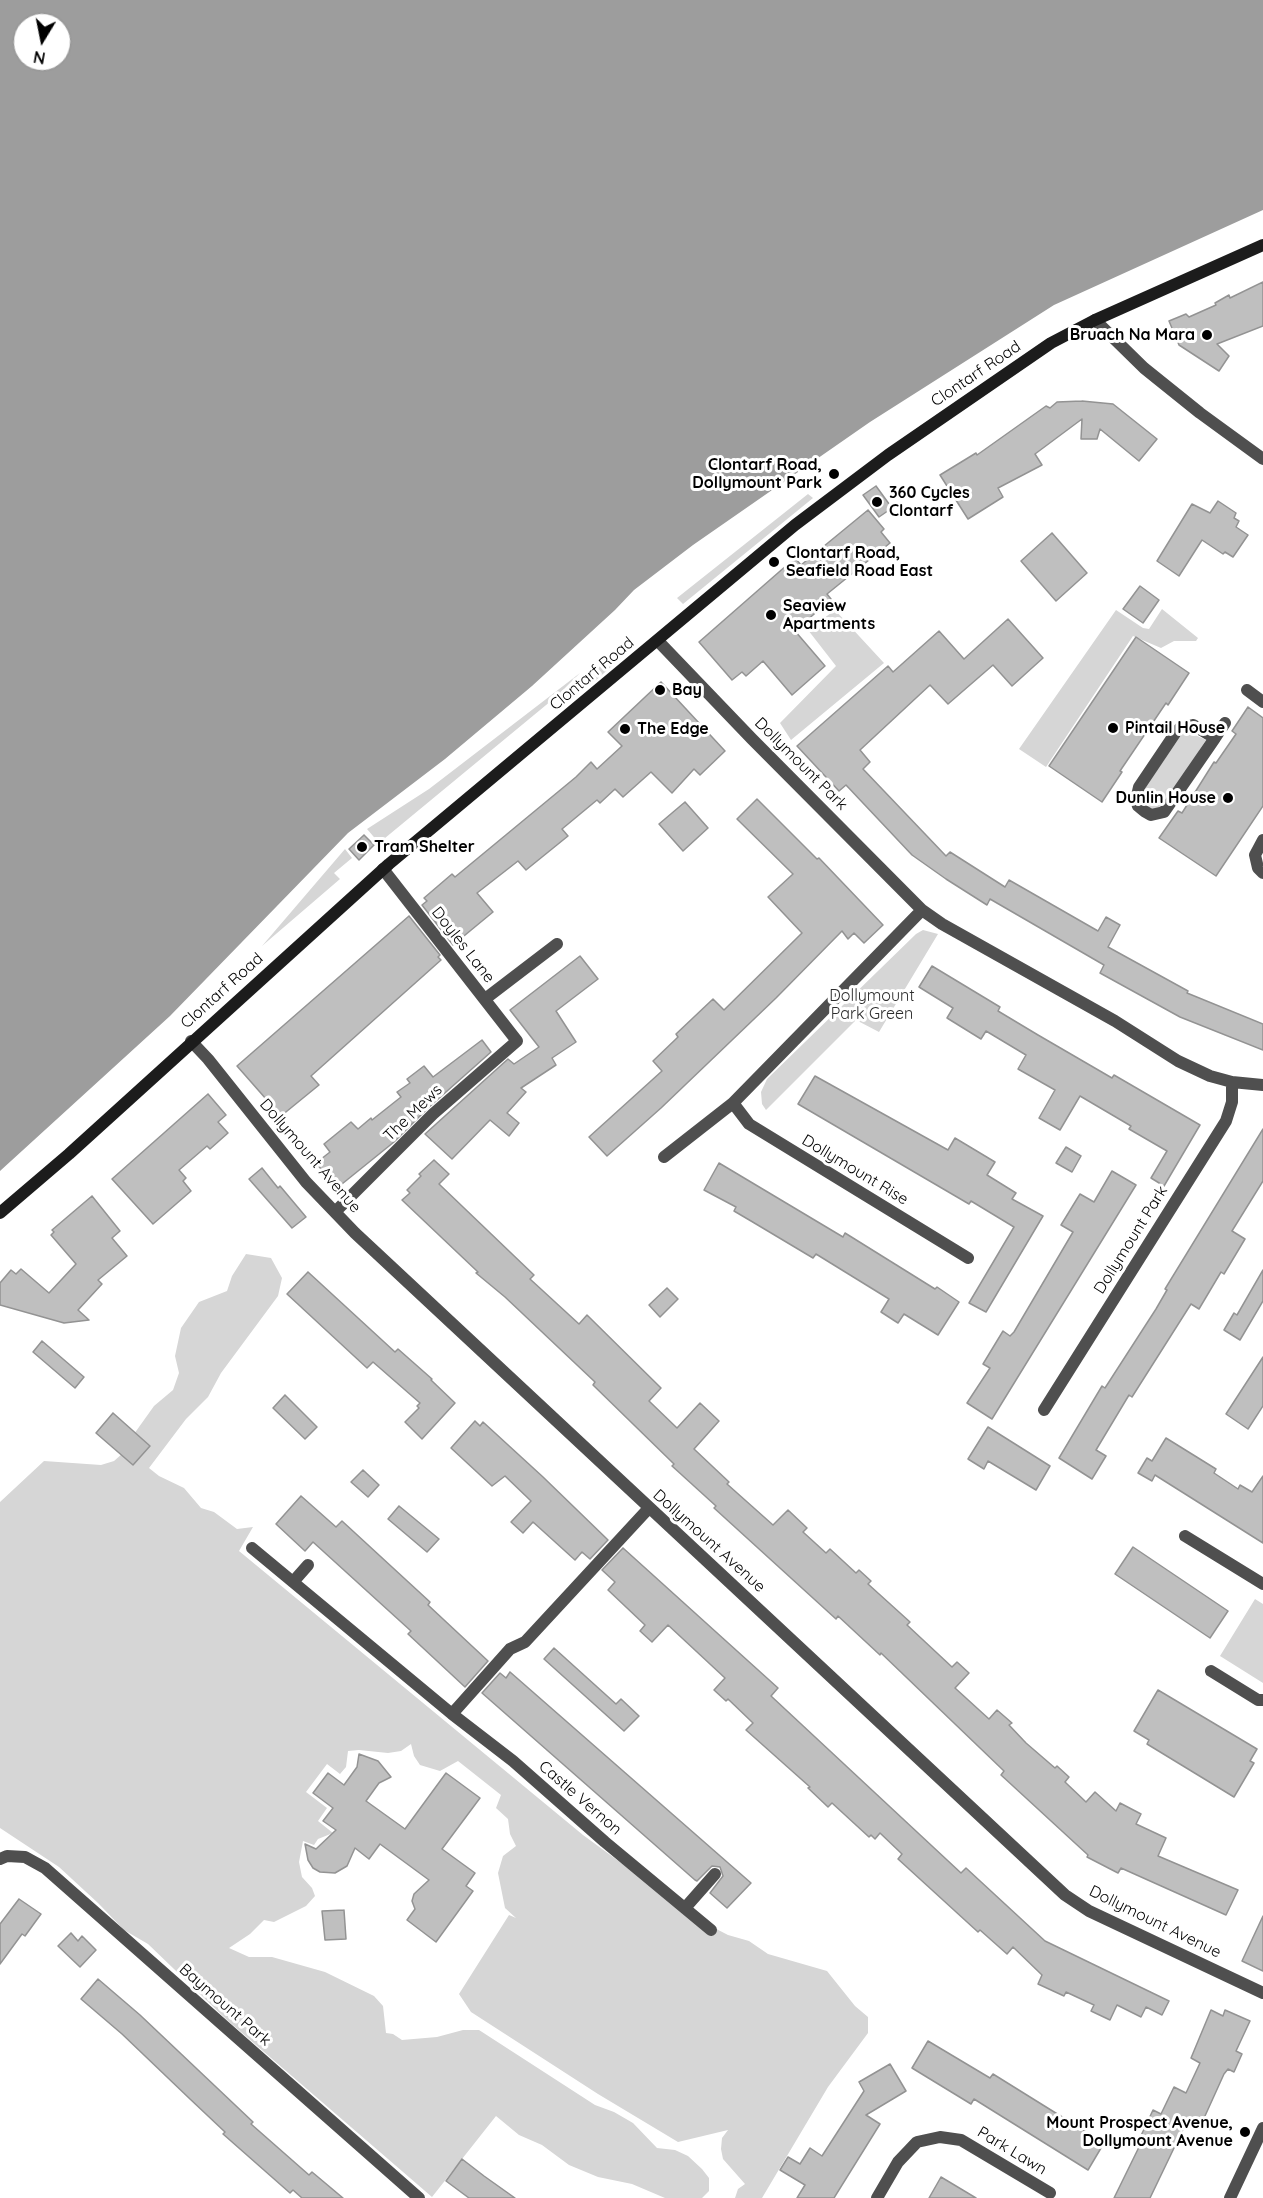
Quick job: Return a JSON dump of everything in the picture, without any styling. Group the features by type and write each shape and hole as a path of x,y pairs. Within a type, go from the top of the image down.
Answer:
{"main road":[{"name":"Clontarf Road","path":"0,1213 69,1154 383,869 787,531 888,454 1051,343 1095,320 1263,245"}],"street":[{"path":"1095,320 1144,368 1263,459"},
{"name":"Dollymount Park","path":"658,640 752,739 922,910 942,924 1114,1021 1178,1061 1210,1076 1232,1082 1263,1085"},
{"path":"1247,690 1263,702"},
{"path":"1215,738 1193,725 1180,728 1139,787 1136,800 1138,806 1151,814 1164,812 1215,738 1225,723"},
{"path":"1263,840 1255,855 1258,868 1263,873"},
{"name":"Doyles Lane","path":"383,869 518,1041"},
{"path":"664,1157 733,1102 922,910"},
{"path":"485,999 557,944"},
{"name":"Dollymount Avenue","path":"191,1041 306,1182 335,1212 648,1508 831,1674 1065,1894 1089,1911 1263,1993"},
{"name":"The Mews","path":"335,1212 433,1114 518,1041"},
{"name":"Dollymount Park","path":"1044,1410 1226,1121 1232,1102 1232,1082"},
{"name":"Dollymount Rise","path":"733,1102 749,1124 968,1258"},
{"path":"452,1714 510,1649 525,1642 648,1508"},
{"path":"1185,1536 1263,1584"},
{"name":"Castle Vernon","path":"252,1548 452,1714 513,1761 605,1842 711,1930"},
{"path":"293,1582 308,1564"},
{"path":"1211,1671 1258,1700 1263,1700"},
{"name":"Baymount Park","path":"0,1859 7,1856 25,1857 45,1868 419,2198"},
{"path":"685,1908 715,1874"},
{"path":"1230,2198 1263,2128"},
{"name":"Park Lawn","path":"878,2198 898,2162 917,2142 940,2137 961,2140 1050,2193"}],"green space":[{"path":"808,494 813,498 683,604 677,598"},
{"path":"1162,609 1198,638 1196,641 1174,641 1161,648 1133,636 1046,767 1019,749 1116,610 1143,628 1149,629"},
{"path":"835,610 884,663 791,740 780,723 836,666 808,630"},
{"path":"616,649 623,656 594,682 589,678"},
{"path":"580,673 557,696 379,843 367,829 429,789"},
{"path":"1191,733 1206,740 1163,806 1155,810 1149,809 1143,804 1142,798 1146,786 1182,734"},
{"path":"345,849 352,858 334,873 340,879 262,946"},
{"name":"Dollymount Park Green","path":"923,930 938,934 879,1032 856,1020 766,1110 762,1104 761,1092 767,1079 916,934"},
{"path":"246,1254 271,1258 282,1278 278,1296 221,1373 208,1397 186,1419 149,1468 159,1476 184,1488 201,1508 214,1512 237,1529 253,1527 239,1551 583,1835 699,1920 728,1935 749,1941 768,1954 827,1971 855,2006 868,2017 868,2033 828,2087 762,2198 735,2198 738,2189 745,2184 723,2159 722,2138 728,2130 678,2142 598,2094 471,2012 459,1994 509,1915 516,1918 505,1908 498,1873 503,1856 516,1846 510,1834 508,1819 496,1808 501,1795 458,1761 440,1771 420,1765 414,1756 411,1744 401,1751 388,1753 348,1751 346,1767 340,1774 327,1764 306,1792 327,1808 318,1821 333,1833 318,1839 314,1845 303,1841 299,1862 302,1877 312,1888 315,1896 306,1906 274,1922 264,1920 250,1934 229,1948 249,1957 272,1957 325,1972 374,1996 383,2006 386,2033 393,2034 402,2040 437,2037 463,2030 479,2030 595,2105 614,2112 633,2123 657,2148 675,2150 688,2156 709,2178 709,2191 702,2198 665,2198 632,2184 598,2177 569,2165 542,2145 519,2135 496,2116 432,2197 227,2020 148,1944 124,1930 59,1867 0,1828 0,1502 44,1461 101,1465 114,1461 131,1446 134,1434 154,1406 173,1390 179,1373 175,1356 181,1328 199,1302 227,1291 232,1276"},
{"path":"1255,1599 1263,1604 1263,1683 1220,1656"}],"shaded area":[{"path":"0,0 1263,0 1263,210 1054,305 870,422 693,545 634,590 532,686 445,759 348,833 170,1016 0,1171"}],"building":[{"name":"Bruach Na Mara","path":"1263,282 1263,326 1217,344 1229,356 1219,371 1179,345 1169,321 1186,314 1189,317 1216,305 1215,303 1229,295 1230,298"},
{"path":"1082,401 1113,404 1157,439 1139,461 1100,429 1097,439 1081,439 1082,419 1035,454 1042,465 998,488 1003,497 968,519 940,475 976,453 977,455 1046,406 1050,408 1057,402"},
{"name":"360 Cycles Clontarf","path":"876,486 892,508 879,517 863,495"},
{"path":"1218,501 1236,513 1234,518 1239,521 1236,527 1248,535 1233,557 1225,552 1223,554 1202,540 1179,576 1157,561 1192,504 1210,513"},
{"name":"Seaview Apartments","path":"868,510 884,529 881,532 890,543 827,594 831,599 795,631 825,666 792,695 763,661 746,676 742,672 732,680 699,642 795,558 801,565"},
{"path":"1052,533 1087,573 1056,601 1021,561"},
{"path":"1140,586 1159,600 1143,623 1123,609"},
{"path":"1008,619 1043,658 1012,686 993,665 948,704 930,685 860,750 870,762 863,769 946,856 950,852 1005,887 1009,880 1098,931 1106,917 1120,925 1108,947 1188,991 1187,993 1263,1024 1263,1050 1180,1017 1100,973 1104,965 990,899 987,905 946,879 912,855 846,785 839,791 797,746 888,666 893,672 939,631 964,659"},
{"name":"Pintail House","path":"1136,637 1189,673 1120,771 1122,772 1102,802 1049,766"},
{"path":"661,682 725,751 700,775 694,769 672,793 651,772 623,797 615,789 600,803 597,800 562,829 568,836 526,870 518,861 477,893 493,912 453,945 422,905 427,901 424,898 452,874 455,877 591,762 597,769 622,746 608,732"},
{"name":"Dunlin House","path":"1248,707 1263,718 1263,806 1216,876 1159,838 1178,811 1182,813 1214,762 1216,763 1236,734 1232,731"},
{"path":"757,799 817,859 819,858 883,925 864,943 854,933 848,939 842,931 776,998 661,1108 607,1156 589,1137 662,1071 653,1061 678,1037 676,1034 713,999 724,1010 802,933 768,897 793,874 737,819"},
{"path":"685,802 708,828 683,851 659,824"},
{"name":"Tram Shelter","path":"364,835 374,845 359,860 349,849"},
{"path":"409,916 440,955 438,957 441,960 311,1076 319,1085 281,1116 237,1066"},
{"path":"580,956 598,979 556,1011 576,1042 552,1058 556,1065 521,1088 526,1092 507,1113 519,1123 509,1136 490,1120 452,1159 425,1134 508,1059 514,1064 539,1047 510,1010"},
{"path":"932,966 1000,1007 998,1011 1038,1035 1112,1078 1114,1075 1200,1125 1164,1186 1151,1178 1167,1151 1129,1129 1131,1126 1080,1096 1060,1130 1039,1118 1055,1090 1018,1069 1026,1055 986,1031 981,1039 947,1018 953,1008 919,987"},
{"path":"482,1040 491,1052 394,1142 337,1188 316,1163 330,1152 324,1144 351,1122 358,1129 371,1118 372,1120 401,1097 397,1092 410,1083 407,1079 424,1066 433,1077"},
{"path":"815,1076 948,1150 955,1138 995,1162 987,1175 1016,1193 1012,1199 1043,1216 986,1312 969,1303 1014,1227 971,1201 969,1204 798,1104"},
{"path":"208,1094 226,1115 218,1122 228,1133 210,1149 207,1146 179,1170 186,1178 183,1181 191,1191 153,1224 112,1179"},
{"path":"1263,1129 1263,1181 1232,1231 1245,1239 1224,1274 1221,1272 1199,1309 1191,1304 1132,1397 1129,1395 1096,1450 1106,1456 1092,1479 1059,1458 1102,1386 1105,1388 1156,1309 1167,1290 1165,1289"},
{"path":"1066,1147 1081,1156 1072,1172 1056,1163"},
{"path":"434,1160 449,1174 439,1184 534,1275 530,1279 579,1324 587,1315 661,1388 649,1401 677,1428 700,1403 719,1421 694,1449 729,1482 727,1484 773,1525 788,1510 807,1528 803,1532 826,1553 830,1549 856,1573 859,1570 871,1581 868,1584 910,1622 907,1625 952,1667 957,1662 969,1673 955,1688 989,1719 997,1710 1012,1723 1009,1725 1026,1743 1069,1777 1065,1782 1086,1802 1095,1792 1116,1811 1120,1803 1141,1814 1136,1824 1166,1838 1158,1856 1238,1890 1226,1915 1121,1868 1118,1873 1087,1857 1088,1855 1001,1775 1004,1771 881,1653 880,1655 838,1616 836,1619 714,1508 716,1506 672,1466 674,1464 593,1385 595,1382 505,1297 476,1273 478,1272 402,1200 410,1193 407,1190 421,1176 419,1174"},
{"path":"719,1163 843,1237 845,1233 959,1302 938,1335 904,1314 898,1323 881,1312 889,1299 816,1254 813,1258 734,1211 736,1207 704,1190"},
{"path":"262,1168 306,1217 292,1228 249,1179"},
{"path":"1112,1171 1136,1185 992,1419 967,1403 990,1368 983,1364 1003,1331 1010,1336 1014,1332 1073,1232 1061,1225 1080,1194 1094,1202"},
{"path":"92,1196 120,1231 112,1238 127,1256 98,1280 102,1284 78,1310 89,1320 64,1323 0,1305 0,1283 11,1270 16,1274 21,1269 49,1293 76,1264 51,1235 54,1232 52,1230"},
{"path":"1263,1270 1263,1301 1240,1340 1224,1330 1234,1313 1237,1315"},
{"path":"308,1272 395,1352 398,1349 432,1379 455,1403 422,1439 405,1422 419,1408 417,1406 420,1403 373,1362 367,1368 287,1294"},
{"path":"667,1288 678,1299 660,1317 649,1305"},
{"path":"42,1341 84,1377 75,1388 33,1352"},
{"path":"1263,1357 1263,1406 1248,1429 1226,1414"},
{"path":"285,1395 317,1427 305,1439 273,1408"},
{"path":"113,1413 150,1446 133,1465 96,1433"},
{"path":"475,1421 480,1426 483,1422 608,1540 590,1559 582,1552 575,1560 533,1522 523,1533 511,1522 531,1501 505,1476 492,1486 451,1448"},
{"path":"988,1427 1050,1466 1036,1490 988,1461 984,1469 968,1459"},
{"path":"1166,1438 1216,1469 1214,1473 1238,1489 1240,1485 1252,1492 1263,1476 1263,1543 1155,1475 1152,1481 1138,1473 1147,1458 1152,1461"},
{"path":"363,1470 379,1485 368,1497 351,1482"},
{"path":"301,1496 336,1527 342,1521 430,1602 428,1605 488,1661 465,1687 408,1634 411,1631 313,1542 305,1551 276,1524"},
{"path":"399,1506 439,1539 427,1552 388,1519"},
{"path":"1133,1547 1228,1611 1210,1638 1115,1574"},
{"path":"623,1548 778,1688 771,1696 961,1873 966,1868 1045,1941 1169,2001 1162,2015 1146,2007 1141,2017 1117,2005 1110,2020 1091,2011 1094,2005 1066,1992 1064,1996 1038,1984 1042,1975 1013,1947 1007,1954 980,1930 978,1932 898,1859 902,1854 880,1833 875,1839 871,1835 869,1837 832,1803 828,1807 808,1788 810,1787 746,1730 753,1723 728,1699 726,1701 714,1690 725,1678 668,1625 652,1642 640,1631 645,1625 608,1590 615,1582 602,1570"},
{"path":"554,1648 616,1704 621,1699 639,1716 624,1731 544,1659"},
{"path":"510,1672 751,1883 727,1908 710,1893 723,1876 720,1867 712,1866 697,1881 695,1880 482,1693 500,1673 506,1678"},
{"path":"1158,1690 1257,1749 1250,1761 1254,1763 1234,1797 1147,1744 1149,1740 1134,1731"},
{"path":"359,1754 378,1761 391,1777 379,1783 366,1801 405,1829 446,1773 480,1798 442,1849 475,1873 466,1886 473,1891 436,1942 407,1920 415,1909 412,1901 414,1894 429,1880 380,1844 369,1859 355,1848 347,1866 335,1873 320,1872 313,1868 308,1860 305,1844 316,1849 336,1830 323,1821 333,1808 313,1793 328,1773 344,1785 357,1767"},
{"path":"19,1899 41,1914 25,1936 22,1934 0,1964 0,1924"},
{"path":"344,1910 346,1939 325,1940 322,1911"},
{"path":"1263,1916 1263,1971 1242,1961"},
{"path":"71,1933 78,1941 82,1936 96,1950 80,1967 58,1946"},
{"path":"98,1979 140,2015 253,2122 251,2124 309,2175 312,2172 343,2198 302,2198 293,2190 290,2193 223,2134 225,2132 122,2034 81,1999"},
{"path":"1211,2010 1223,2016 1225,2010 1250,2021 1236,2051 1242,2054 1234,2072 1228,2069 1224,2074 1200,2127 1187,2121 1150,2198 1114,2198 1141,2143 1138,2142 1153,2110 1161,2114 1174,2087 1186,2093 1200,2063 1191,2058"},
{"path":"928,2041 990,2078 993,2074 1104,2143 1088,2170 974,2099 971,2104 912,2068"},
{"path":"890,2064 906,2091 866,2115 880,2124 834,2198 797,2198 805,2185 780,2170 788,2157 800,2164 810,2148 822,2156 864,2091 859,2082"},
{"path":"462,2159 515,2198 469,2198 446,2181"},
{"path":"941,2177 976,2198 929,2198"}],"place":[{"name":"Bruach Na Mara","path":"1207,335"},
{"name":"Clontarf Road, Dollymount Park","path":"834,474"},
{"name":"360 Cycles Clontarf","path":"877,502"},
{"name":"Clontarf Road, Seafield Road East","path":"774,562"},
{"name":"Seaview Apartments","path":"771,615"},
{"name":"Bay","path":"660,690"},
{"name":"Pintail House","path":"1113,728"},
{"name":"The Edge","path":"625,729"},
{"name":"Dunlin House","path":"1228,798"},
{"name":"Tram Shelter","path":"362,847"},
{"name":"Mount Prospect Avenue, Dollymount Avenue","path":"1245,2132"}]}
